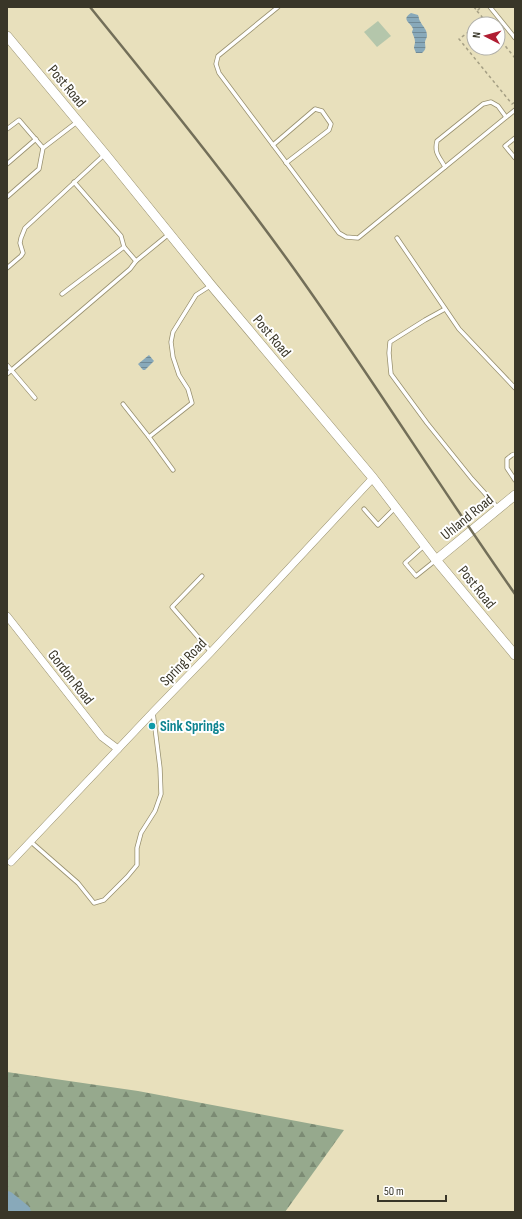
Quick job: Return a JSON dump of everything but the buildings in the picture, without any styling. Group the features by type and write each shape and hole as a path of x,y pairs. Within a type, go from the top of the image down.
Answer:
{"street":[{"name":"Post Road","path":"7,36 211,285 373,478 436,560 515,655"},
{"name":"Spring Road","path":"10,862 211,652 373,478"},
{"name":"Uhland Road","path":"436,560 515,495"},
{"name":"Gordon Road","path":"7,616 102,737 118,749"}],"lane":[{"path":"278,7 218,56 216,64 218,73 339,233 346,237 358,238 515,110"},
{"path":"490,7 515,38"},
{"path":"446,166 437,154 435,148 438,141 483,104 491,102 498,106 506,117"},
{"path":"272,145 315,109 322,111 331,124 328,130 286,163"},
{"path":"7,129 19,120 43,148"},
{"path":"7,197 39,169 43,148 78,122"},
{"path":"515,138 505,146 515,158"},
{"path":"7,164 36,139"},
{"path":"7,268 23,253 20,243 25,228 105,154"},
{"path":"74,182 121,236 124,246 136,261"},
{"path":"7,374 169,234"},
{"path":"397,238 459,329 515,388"},
{"path":"62,294 124,246"},
{"path":"149,437 192,402 188,390 179,375 173,357 171,342 173,332 196,295 211,285"},
{"path":"445,309 390,342 389,353 391,374 427,424 472,479 499,508"},
{"path":"7,365 35,398"},
{"path":"123,404 173,470"},
{"path":"515,454 512,454 507,459 507,468 515,480"},
{"path":"364,509 378,525 396,508"},
{"path":"425,545 405,563 416,576 436,560"},
{"path":"202,576 172,607 211,652"},
{"path":"30,841 78,883 94,903 104,900 127,878 137,865 137,848 141,833 155,811 161,794 160,768 153,712"}],"path":[{"path":"474,7 481,16"},
{"path":"477,10 481,7"},
{"path":"466,34 459,39 466,48"},
{"path":"506,47 515,58"},
{"path":"473,56 512,104 515,102"}],"green space":[{"path":"378,21 391,36 377,47 364,32"},
{"path":"7,1072 138,1091 344,1130 285,1212 7,1212"}],"water":[{"path":"411,13 418,15 425,28 427,36 425,41 425,49 422,53 416,53 414,48 415,42 412,32 413,29 407,20 408,15"},
{"path":"149,355 154,361 145,370 143,370 138,364"}],"waterway":[{"path":"7,1199 23,1212"}],"railway":[{"path":"90,7 218,167 321,306 515,594"}],"place":[{"name":"Sink Springs","path":"152,726"}]}
